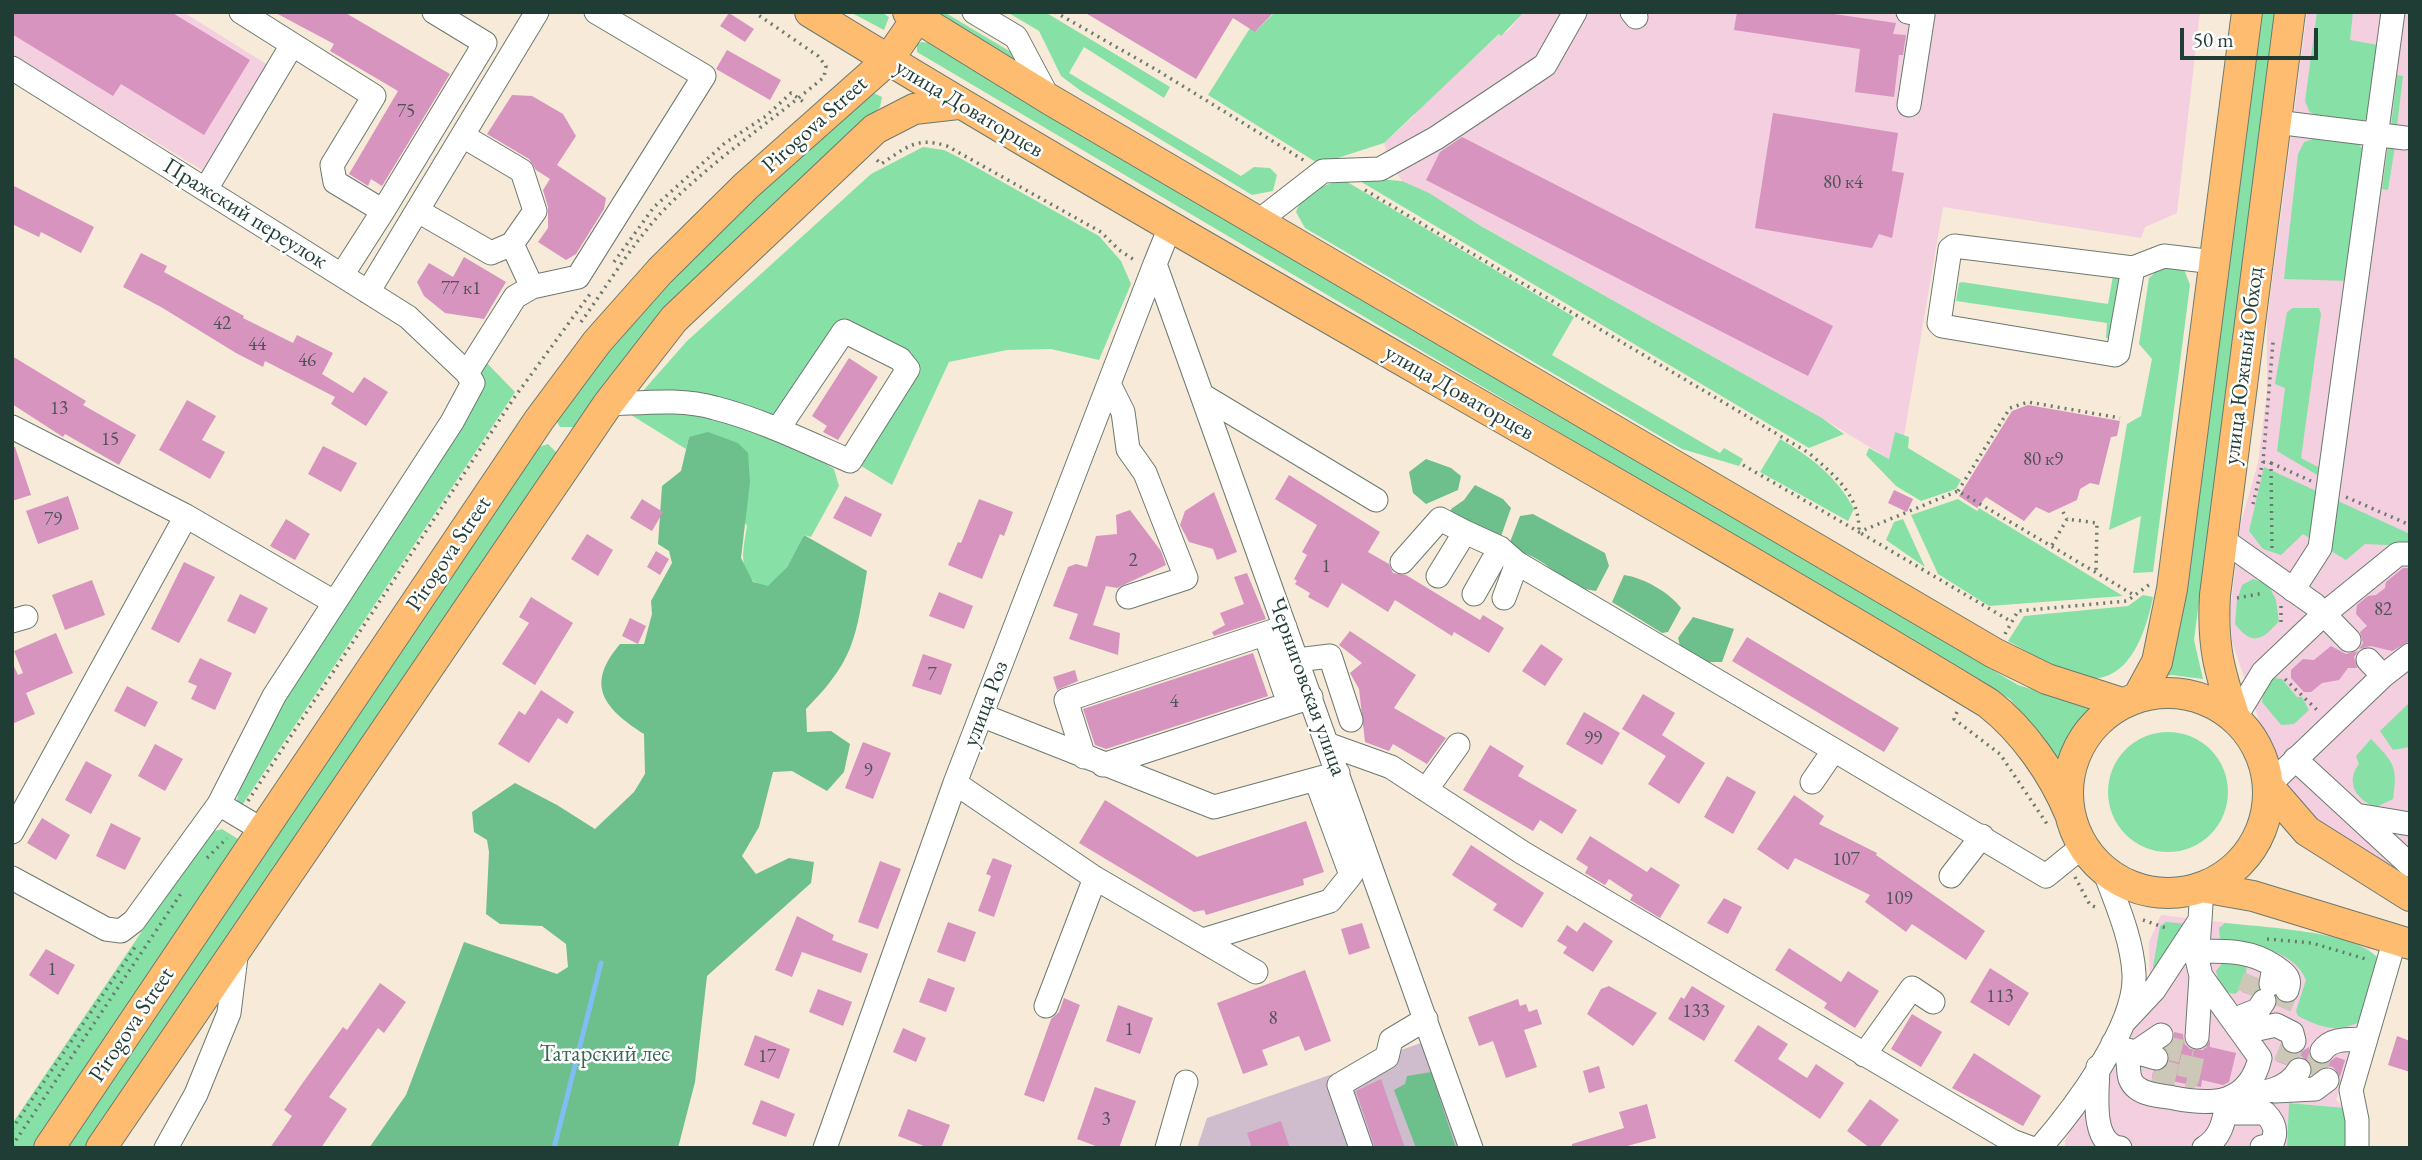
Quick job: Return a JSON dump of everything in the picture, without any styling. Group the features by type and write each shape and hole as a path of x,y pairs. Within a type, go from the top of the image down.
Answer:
{"main road":[{"name":"улица Доваторцев","path":"810,12 958,104 1565,454 1988,703 2004,715 2058,786 2070,814"},
{"name":"улица Южный Обход","path":"2130,700 2157,662 2164,638 2247,12"},
{"name":"улица Южный Обход","path":"2235,718 2217,666 2214,641 2215,595 2290,12"},
{"name":"улица Доваторцев","path":"913,15 1049,99 1260,220 1994,653 2047,680 2130,700"},
{"name":"Pirogova Street","path":"49,1148 539,420 597,342 660,271 746,186 888,60 913,15"},
{"name":"Pirogova Street","path":"101,1148 608,404 674,319 875,129 914,109 958,104"},
{"path":"539,420 579,447"},
{"path":"2163,692 2189,694 2214,703 2235,718 2258,748 2268,786 2262,824 2244,858 2224,875 2202,887 2172,893 2154,892 2128,885 2104,870 2083,846 2070,814 2068,782 2077,750 2096,723 2130,700 2163,692"},
{"path":"2268,786 2307,831 2410,896"},
{"path":"2202,887 2253,896 2349,940 2402,942"}],"street":[{"path":"241,12 374,96 332,165 335,181 383,211"},
{"path":"342,275 485,43 434,12"},
{"path":"368,292 537,12"},
{"path":"12,878 106,929 121,931 134,921 219,804 274,696 468,397 472,383 467,373 515,297 532,287 578,277 704,76 596,12"},
{"path":"974,12 1016,37 1049,99"},
{"path":"1260,220 1323,172 1380,169 1436,138 1545,65 1575,12"},
{"path":"1908,12 1923,15 1909,105"},
{"path":"2285,590 2320,548 2377,135 2399,53 2393,12"},
{"path":"206,189 292,45"},
{"name":"Пражский переулок","path":"12,68 408,317 467,373"},
{"path":"2276,122 2406,138"},
{"path":"418,211 491,253 512,244 535,211 522,171 463,136"},
{"path":"1155,264 1170,228"},
{"path":"512,244 532,287"},
{"path":"2133,268 2118,353 2115,355 1941,326 1939,323 1950,249 1954,246 2133,268 2164,256 2214,262"},
{"name":"улица Роз","path":"825,1148 981,715 1155,264"},
{"name":"Черниговская улица","path":"1155,264 1202,395 1275,631 1297,660 1300,701 1327,744 1327,776 1426,1019 1471,1148"},
{"path":"608,404 679,402 714,407 778,429 850,461 908,369 900,359 844,331 778,429"},
{"path":"1109,384 1123,412 1128,449 1145,473 1186,578 1128,597"},
{"path":"1202,395 1376,500"},
{"path":"12,427 186,516 334,602"},
{"path":"12,832 186,516"},
{"path":"1402,562 1440,519 1508,556 2046,876 2083,846"},
{"path":"1438,576 1465,532"},
{"path":"2222,539 2285,590 2324,614 2349,640"},
{"path":"2235,718 2263,673 2324,614 2398,554 2410,554"},
{"path":"1474,594 1508,556"},
{"path":"1504,598 1508,556"},
{"path":"1275,631 1300,701 1094,761 1066,700 1275,631"},
{"path":"2268,786 2376,668 2410,654"},
{"path":"1297,660 1330,656 1351,720"},
{"path":"981,715 1214,807 1327,776 1350,875 1330,901 1203,940"},
{"path":"1327,744 1391,767 1523,853 2012,1141 2031,1148"},
{"path":"1426,790 1458,745"},
{"path":"1812,782 1834,750"},
{"path":"2295,759 2410,865"},
{"path":"956,783 1095,878 1256,972"},
{"path":"219,804 264,831"},
{"path":"2356,815 2410,824"},
{"path":"1951,876 1982,836"},
{"path":"2104,870 2123,923 2134,976 2124,1022 2145,1051"},
{"path":"1046,1006 1095,878"},
{"path":"2197,1037 2202,887"},
{"path":"2124,1022 2154,990 2200,920"},
{"path":"2204,1148 2214,1142 2222,1130 2229,1102 2245,1089 2256,1075 2260,1058 2283,1013 2402,942"},
{"path":"166,1148 196,1094 229,1013 237,946"},
{"path":"2198,951 2283,1013 2351,1090 2357,1120 2357,1148"},
{"path":"2201,976 2283,1013"},
{"path":"1864,1055 1912,988 1933,1002"},
{"path":"1361,1148 1339,1085 1387,1057 1391,1040 1426,1019"},
{"path":"2145,1051 2129,1056 2131,1082 2138,1089 2185,1100 2229,1102 2269,1091 2303,1074 2315,1089 2269,1091"},
{"path":"2040,1148 2072,1111 2098,1067 2145,1051"},
{"path":"2098,1067 2101,1135 2113,1147 2120,1148"},
{"path":"1167,1148 1186,1082"},
{"path":"2229,1102 2265,1113 2274,1122 2276,1136 2271,1144 2262,1147"}],"path":[{"path":"1055,12 1155,69 1323,172"},
{"path":"1359,188 1384,199 1809,453 1845,485 1860,513 1859,532"},
{"path":"1859,532 1958,491 2010,408 2028,402 2120,418"},
{"path":"1743,466 2012,622"},
{"path":"1958,491 2134,596"},
{"path":"2063,512 2067,519"},
{"path":"2051,546 2067,519"},
{"path":"2067,519 2097,523 2095,572"},
{"path":"2235,598 2285,590"}],"shaded area":[{"path":"12,12 183,12 284,75 217,179 12,55"},
{"path":"1524,12 2200,12 2177,213 2145,227 2141,238 1943,207 1904,436 1895,433 1889,459 1822,418 1402,181 1389,160 1384,143 1500,34 1508,31"},
{"path":"2307,12 2410,12 2410,885 2321,827 2292,796 2263,731 2232,642 2230,611 2241,522 2258,463 2267,392 2267,322"},
{"path":"2161,915 2313,933 2370,948 2368,1015 2336,1100 2346,1108 2290,1103 2287,1148 2065,1148 2065,1141 2078,1114 2150,983 2149,942"},
{"path":"1421,1043 1458,1148 1197,1148 1207,1118"}],"green space":[{"path":"850,12 881,12 889,17 884,30"},
{"path":"925,12 944,12 1016,55 1017,61"},
{"path":"1007,12 1045,12 1170,87 1164,98 1084,47 1069,73 1241,176 1254,167 1270,168 1277,175 1273,191 1252,195 1081,91 1061,76 1039,31"},
{"path":"1275,12 1524,12 1384,143 1319,164 1208,95 1250,28 1256,31"},
{"path":"2259,12 2276,12 2194,640 2203,679 2172,675 2159,677 2178,637"},
{"path":"2317,12 2353,12 2350,40 2378,45 2370,115 2362,122 2318,117 2309,111 2305,101"},
{"path":"921,42 933,43 2018,685 2097,709 2083,721 2062,763 2010,699 917,52 917,45"},
{"path":"2397,75 2403,76 2397,126 2391,126"},
{"path":"869,91 882,97 880,107 574,427 560,427 556,420 645,299"},
{"path":"2317,138 2356,142 2365,151 2350,281 2284,279 2298,154 2304,142"},
{"path":"2388,145 2395,146 2388,190 2382,189"},
{"path":"923,147 944,150 958,157 1099,236 1121,261 1131,284 1099,360 1051,349 1007,350 949,362 892,485 858,464 916,373 853,328 777,423 634,401 687,341 871,174"},
{"path":"1353,177 1402,181 1429,193 1481,226 1822,418 1844,434 1809,448"},
{"path":"1344,180 1574,317 1552,355 1720,453 1724,448 1743,459 1739,466 1682,449 1305,228 1296,212 1299,205 1309,194"},
{"path":"2161,267 2184,269 2190,285 2153,572 2133,573 2141,516 2109,530 2127,424 2141,416 2152,359 2139,344 2149,278"},
{"path":"2113,276 2120,277 2111,338 2106,338 2107,323 1956,301 1959,283 1962,282 2108,304"},
{"path":"2293,308 2319,308 2321,314 2301,458 2320,468 2319,476 2277,451 2285,388 2275,384 2287,312"},
{"path":"482,358 515,392 241,807 237,801 239,788 283,696 481,385"},
{"path":"711,412 781,436 834,469 839,486 811,537 804,535 787,567 768,587 757,584 746,571 743,554 747,526 689,437 686,449 628,413"},
{"name":"Татарский лес","path":"708,432 738,443 748,453 750,482 741,558 753,582 768,586 787,567 804,535 867,571 860,614 851,646 835,676 806,709 807,732 831,731 850,744 844,772 827,791 792,771 773,772 759,827 742,856 756,874 789,858 814,862 811,883 707,976 695,1082 678,1148 369,1148 406,1095 464,942 557,974 568,967 566,944 542,926 500,924 486,914 489,852 487,840 474,832 472,812 515,783 595,829 634,792 645,774 644,734 610,706 601,684 603,672 620,644 644,644 652,614 651,601 672,563 669,551 658,544 662,486 681,471 689,437"},
{"path":"1895,432 1909,437 1908,448 1961,480 1956,489 1921,501 1896,486 1866,455 1869,448 1889,459"},
{"path":"1780,439 1813,461 1840,487 1854,509 1848,521 1760,472"},
{"path":"548,444 557,453 91,1148 65,1148 539,447"},
{"path":"1426,459 1451,468 1461,476 1458,490 1426,504 1413,493 1409,472"},
{"path":"2264,467 2410,534 2410,546 2365,544 2346,560 2303,534 2281,555 2263,549 2249,531"},
{"path":"1475,485 1503,499 1511,508 1500,539 1478,526 1462,523 1451,516 1451,509 1464,500"},
{"path":"1958,499 1977,511 1979,508 2123,596 1989,606 1938,574 1911,515"},
{"path":"1533,514 1605,553 1609,566 1596,591 1569,582 1542,562 1508,547 1520,516"},
{"path":"1903,519 1925,567 1886,540 1894,522"},
{"path":"1624,575 1655,587 1681,608 1668,632 1662,633 1612,602"},
{"path":"2253,579 2268,584 2276,600 2279,621 2262,637 2257,638 2247,636 2235,624 2237,600 2242,585"},
{"path":"2143,595 2153,597 2138,644 2119,669 2105,676 2090,678 2071,674 2008,641 2024,616 2128,606"},
{"path":"1693,617 1734,629 1722,662 1708,662 1680,646 1678,638"},
{"path":"2275,678 2282,679 2297,697 2302,697 2309,710 2294,724 2281,725 2262,702 2265,684"},
{"path":"2410,702 2410,747 2393,750 2380,731"},
{"path":"2168,732 2191,737 2210,750 2223,769 2228,792 2223,815 2210,834 2191,847 2168,852 2145,847 2126,834 2113,815 2108,792 2113,769 2126,750 2145,737"},
{"path":"2371,739 2389,760 2395,779 2393,799 2376,807 2358,795 2353,784 2359,764 2356,756"},
{"path":"222,829 238,839 236,859 42,1148 12,1148 12,1124 208,833"},
{"path":"2166,922 2191,924 2156,970 2153,967 2160,926"},
{"path":"2225,923 2329,936 2366,949 2378,958 2362,1021 2345,1027 2330,1028 2298,1016 2296,1011 2306,980 2300,969 2291,961 2269,950 2220,940 2219,928"},
{"path":"2224,961 2246,965 2244,981 2235,994 2225,992 2219,983 2216,971"},
{"path":"1431,1072 1456,1148 1416,1148 1394,1090 1405,1084 1407,1076"},
{"path":"2289,1103 2346,1108 2348,1148 2287,1148"}],"building":[{"path":"12,12 171,12 250,60 204,135 121,84 113,96 12,34"},
{"path":"274,12 344,12 450,74 382,186 371,179 368,186 349,174 398,91 330,51 334,44"},
{"path":"1084,12 1274,12 1255,32 1233,18 1196,79"},
{"path":"1737,12 1820,12 1896,23 1893,34 1906,35 1903,55 1899,55 1894,97 1855,92 1860,49 1734,30"},
{"path":"729,13 754,29 745,42 720,26"},
{"path":"727,50 781,80 770,100 716,69"},
{"path":"512,95 532,96 563,114 576,136 557,165 606,198 604,209 576,254 566,260 538,242 548,228 548,207 543,190 550,179 536,170 529,159 487,134"},
{"path":"1773,113 1898,133 1892,171 1904,173 1892,238 1879,234 1872,248 1755,228"},
{"path":"1462,137 1833,326 1808,376 1426,180 1440,152"},
{"path":"12,185 94,227 81,253 41,232 39,237 12,224"},
{"path":"141,253 167,266 164,272 244,316 243,318 293,343 297,335 333,353 322,374 353,393 364,377 388,392 366,426 331,404 335,397 265,361 263,367 236,353 123,287"},
{"path":"464,257 506,282 484,319 445,313 424,296 417,282 429,263 453,277"},
{"path":"12,356 86,401 83,405 136,435 119,465 65,434 63,437 12,404"},
{"path":"849,358 878,377 838,440 823,432 827,426 812,416"},
{"path":"187,400 216,416 202,440 225,452 210,479 159,450"},
{"path":"2028,405 2120,421 2117,436 2111,437 2099,485 2090,483 2080,489 2077,500 2049,513 2036,507 2024,521 1986,497 1977,508 1959,496 2012,411"},
{"path":"323,446 357,463 341,492 308,474"},
{"path":"12,447 15,447 31,495 12,501"},
{"path":"1289,475 1380,532 1368,552 1389,564 1393,573 1406,575 1480,620 1483,615 1504,628 1489,653 1454,632 1452,636 1395,600 1388,612 1342,583 1328,608 1308,597 1310,593 1295,584 1297,581 1294,579 1307,555 1302,552 1317,525 1275,499"},
{"path":"1894,490 1913,499 1907,512 1888,503"},
{"path":"1214,492 1237,552 1217,560 1213,549 1189,542 1180,525 1185,511"},
{"path":"68,496 79,529 38,544 26,511"},
{"path":"845,496 882,514 871,537 833,518"},
{"path":"642,499 663,512 652,531 630,518"},
{"path":"979,499 1013,512 1004,536 1000,534 982,579 948,565 958,542 961,543"},
{"path":"1130,510 1161,551 1166,565 1117,588 1106,586 1093,625 1120,633 1118,655 1069,639 1078,614 1053,606 1068,567 1076,564 1087,567 1096,536 1117,534 1116,515"},
{"path":"286,519 310,534 295,560 270,546"},
{"path":"587,534 613,550 598,576 571,559"},
{"path":"656,551 669,559 660,575 647,567"},
{"path":"184,562 215,577 179,643 151,629"},
{"path":"2403,568 2410,568 2410,641 2392,651 2371,646 2359,649 2363,643 2360,632 2367,626 2356,614 2357,605 2385,588 2386,582"},
{"path":"1247,573 1266,619 1214,636 1212,632 1225,625 1220,613 1244,604 1234,577"},
{"path":"92,580 105,615 65,630 52,595"},
{"path":"939,592 973,606 964,629 929,616"},
{"path":"240,594 268,608 255,634 227,621"},
{"path":"531,597 573,623 535,685 502,664 529,623 519,617"},
{"path":"630,618 646,626 638,644 622,636"},
{"path":"1350,631 1416,675 1394,708 1446,738 1427,764 1393,744 1389,751 1365,742 1359,689 1350,673 1362,663 1339,645"},
{"path":"56,633 73,673 26,693 35,714 12,724 12,662 18,675 23,673 14,651"},
{"path":"1747,637 1899,728 1884,752 1732,661"},
{"path":"1541,644 1563,659 1545,686 1522,671"},
{"path":"2331,646 2346,654 2358,651 2354,657 2357,668 2348,668 2339,680 2322,683 2311,692 2304,692 2291,678 2291,670 2303,659 2314,660"},
{"path":"1253,653 1268,696 1106,749 1095,745 1083,709"},
{"path":"923,654 952,664 941,695 912,686"},
{"path":"200,658 232,673 215,710 191,699 197,686 188,682"},
{"path":"1075,670 1078,681 1057,690 1053,677"},
{"path":"127,686 158,702 145,727 114,711"},
{"path":"541,690 574,712 567,724 558,718 529,763 498,744 519,711 525,715"},
{"path":"1643,694 1675,713 1662,735 1705,763 1679,804 1648,784 1666,756 1622,729"},
{"path":"1584,712 1620,733 1602,765 1566,744"},
{"path":"863,742 891,753 873,799 845,788"},
{"path":"155,744 183,759 165,791 138,776"},
{"path":"1490,745 1524,766 1518,776 1577,810 1562,834 1540,820 1533,831 1463,790"},
{"path":"86,761 112,775 91,814 65,800"},
{"path":"1727,776 1756,792 1733,834 1704,817"},
{"path":"1794,795 1824,816 1819,824 1877,853 1876,855 1985,931 1966,960 1912,924 1906,932 1865,902 1870,895 1795,858 1788,870 1757,849"},
{"path":"1105,800 1197,857 1306,821 1324,872 1303,879 1304,885 1206,915 1204,910 1194,912 1079,843"},
{"path":"42,818 70,835 56,860 27,843"},
{"path":"111,823 141,838 125,870 96,856"},
{"path":"1590,836 1647,872 1651,867 1680,885 1660,918 1630,900 1633,895 1609,879 1605,885 1585,873 1588,867 1576,859"},
{"path":"1471,845 1544,893 1522,928 1493,910 1497,904 1452,875"},
{"path":"993,858 1012,865 994,917 978,911 991,876 986,874"},
{"path":"880,861 901,869 878,929 858,922"},
{"path":"1724,898 1742,907 1728,934 1707,923"},
{"path":"797,916 834,935 832,940 868,954 861,973 802,952 792,977 775,970"},
{"path":"948,922 976,932 965,962 937,952"},
{"path":"1584,922 1613,941 1593,972 1563,953 1567,947 1557,941 1567,925 1577,932"},
{"path":"1362,923 1370,948 1349,955 1341,929"},
{"path":"1789,948 1841,982 1848,971 1879,991 1855,1028 1824,1008 1827,1003 1775,970"},
{"path":"46,949 75,965 58,995 29,975"},
{"path":"1990,968 2029,993 2009,1026 1970,1002"},
{"path":"1305,970 1331,1041 1305,1051 1299,1036 1262,1050 1268,1065 1243,1074 1217,1003"},
{"path":"2249,975 2258,978 2258,989 2251,995 2242,992"},
{"path":"928,978 955,988 946,1012 919,1002"},
{"path":"380,983 406,1002 384,1033 378,1028 329,1097 347,1109 321,1148 270,1148 292,1116 284,1110 343,1027 347,1030"},
{"path":"1609,986 1657,1013 1633,1046 1587,1014 1601,989"},
{"path":"1692,986 1725,1006 1704,1041 1668,1019 1681,997 1684,999"},
{"path":"818,989 852,1002 843,1026 809,1012"},
{"path":"1064,998 1080,1005 1044,1102 1024,1095 1051,1019 1059,1012"},
{"path":"1518,999 1520,1006 1526,1004 1529,1012 1537,1009 1542,1024 1524,1030 1537,1067 1506,1078 1493,1041 1479,1046 1468,1017"},
{"path":"1118,1005 1153,1018 1140,1054 1106,1041"},
{"path":"1912,1014 1942,1032 1921,1067 1891,1049"},
{"path":"1758,1025 1788,1044 1778,1059 1807,1078 1816,1064 1844,1083 1820,1119 1734,1061"},
{"path":"903,1028 926,1038 916,1062 893,1052"},
{"path":"2174,1032 2183,1034 2184,1043 2190,1049 2203,1050 2210,1040 2210,1047 2236,1053 2229,1082 2223,1085 2202,1080 2201,1087 2152,1077 2153,1072 2165,1068 2169,1062 2166,1048 2174,1040"},
{"path":"755,1035 790,1049 779,1079 744,1065"},
{"path":"2397,1036 2410,1041 2410,1072 2388,1065"},
{"path":"2281,1046 2291,1055 2309,1047 2309,1056 2318,1064 2327,1064 2336,1057 2345,1060 2340,1077 2333,1067 2326,1066 2312,1074 2311,1064 2301,1056 2293,1058 2286,1065 2276,1061"},
{"path":"1974,1053 2041,1096 2023,1126 1952,1088"},
{"path":"1599,1066 1605,1088 1589,1093 1583,1071"},
{"path":"1381,1079 1405,1148 1375,1148 1356,1091"},
{"path":"1095,1087 1136,1101 1119,1148 1101,1148 1077,1139"},
{"path":"1870,1099 1899,1120 1879,1148 1870,1148 1847,1131"},
{"path":"761,1100 795,1114 786,1137 752,1124"},
{"path":"1647,1104 1656,1138 1620,1148 1572,1148 1572,1144 1624,1128 1619,1112"},
{"path":"908,1109 950,1125 941,1148 929,1148 898,1136"},
{"path":"1281,1121 1290,1148 1252,1148 1247,1133"}],"waterway":[{"path":"554,1148 601,963"}],"tunnel":[{"path":"2248,994 2255,977"},
{"path":"2280,1007 2287,990"},
{"path":"2154,1070 2188,1078 2197,1037"},
{"path":"2285,1064 2294,1041"},
{"path":"2159,1046 2193,1054"},
{"path":"2313,1075 2322,1051"}]}
